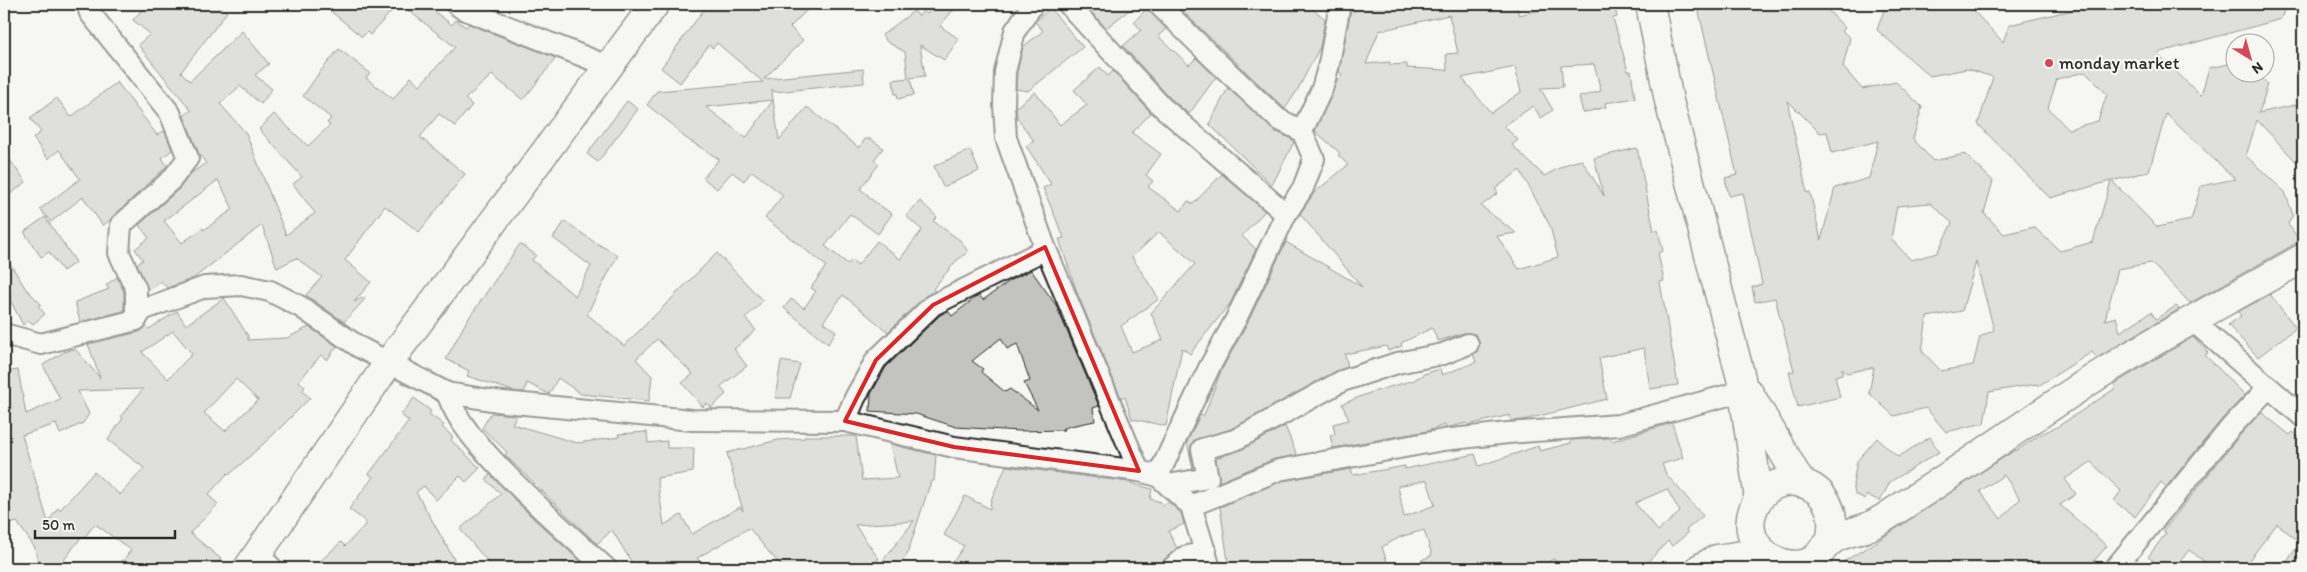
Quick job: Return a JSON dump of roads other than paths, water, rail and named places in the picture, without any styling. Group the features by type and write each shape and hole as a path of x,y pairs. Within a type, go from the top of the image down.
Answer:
{"main road":[{"path":"259,564 389,362 655,4"},
{"path":"1650,4 1669,101 1742,385 1759,499"},
{"path":"1830,541 1868,527 1961,469 2091,380 2303,258"},
{"path":"1742,385 1801,483"},
{"path":"1791,482 1801,483 1814,488 1826,498 1832,512 1834,527 1830,541 1820,554 1806,566 1782,564 1770,559 1761,552 1753,540 1750,526 1752,512 1759,499 1773,486 1791,482"},
{"path":"1700,568 1717,560 1761,552"}],"street":[{"path":"87,4 90,13 170,113 188,158 172,179 121,225 119,253 136,290 136,320"},
{"path":"456,4 462,9 608,66"},
{"path":"1034,4 1015,31 1005,72 1006,138 1045,247 1155,478 1191,506 1208,560 1184,557 1172,568"},
{"path":"1068,4 1161,106 1286,214"},
{"path":"1155,478 1210,366 1236,320 1286,214 1304,188 1314,159 1302,131 1278,119 1214,60 1158,4"},
{"path":"1302,131 1322,89 1329,64 1340,4"},
{"path":"845,422 855,398 876,360 933,305 1036,254 1045,247"},
{"path":"4,334 41,344 136,320 142,310 204,287 242,285 270,292 301,308 359,347 447,393 503,402 692,420 845,422 954,447 1155,478 1208,478 1202,449 1235,440 1342,381 1397,363 1443,354 1468,344"},
{"path":"2194,321 2303,417"},
{"path":"1191,506 1279,470 1443,440 1508,432 1619,425 1742,385"},
{"path":"2115,568 2147,532 2231,427 2268,388"},
{"path":"447,393 453,411 478,445 544,513 606,568"}],"place":[{"name":"monday market","path":"2049,63"}]}
